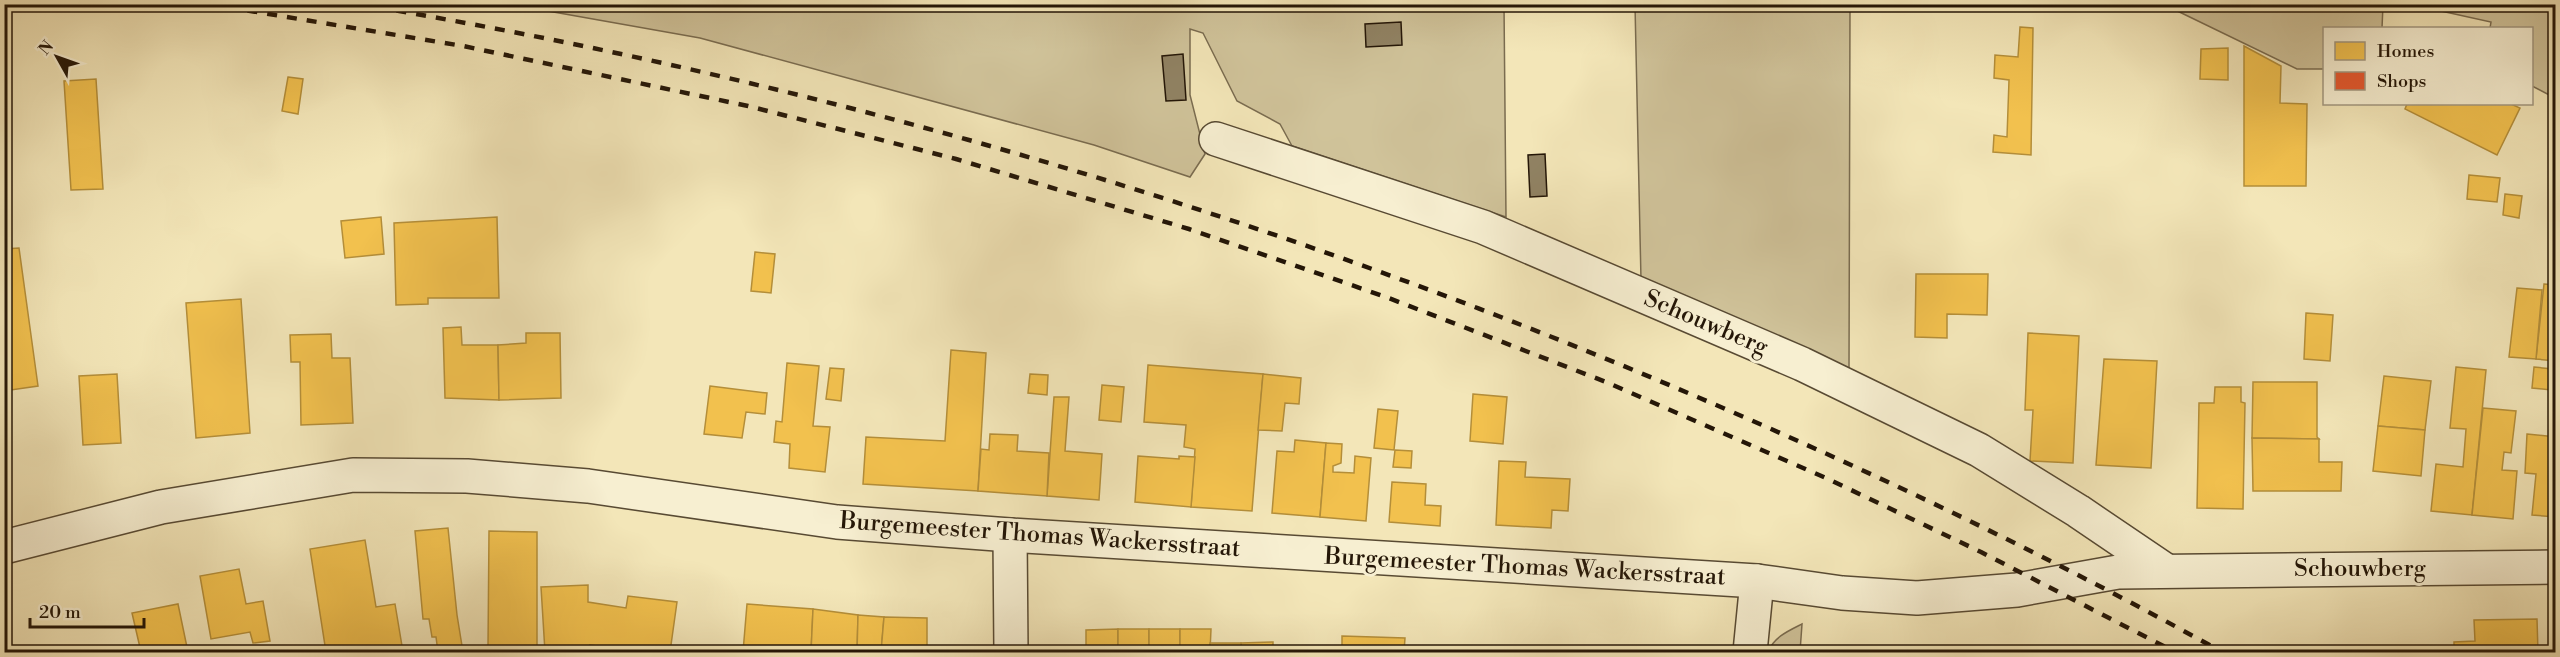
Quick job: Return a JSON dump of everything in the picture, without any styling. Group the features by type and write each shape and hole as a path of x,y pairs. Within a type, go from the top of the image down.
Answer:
{"street":[{"name":"Schouwberg","path":"1216,139 1484,227 1802,364 1979,450 2078,511 2165,570"},
{"name":"Burgemeester Thomas Wackersstraat","path":"4,547 161,507 352,475 467,476 588,486 837,522 1011,535 1757,581 1842,593 1917,598 2017,590 2082,577"},
{"path":"1011,535 1011,652"},
{"name":"Schouwberg","path":"2082,577 2118,572 2165,570 2556,567"},
{"path":"1750,652 1757,581"}],"shaded area":[{"path":"514,5 1504,5 1506,217 1292,146 1280,124 1237,101 1203,33 1190,29 1190,95 1205,154 1190,177 1094,145 700,38"},
{"path":"1635,5 1850,5 1849,373 1641,280"},
{"path":"2165,5 2383,5 2382,27 2323,27 2323,69 2297,69"},
{"path":"2426,5 2555,5 2555,98 2533,87 2533,27 2490,27 2491,22 2432,9"},
{"path":"1802,624 1800,652 1768,652 1778,638"}],"building: Homes":[{"path":"2020,27 2033,28 2031,155 1993,152 1994,135 2007,137 2009,80 1994,78 1995,55 2018,57"},
{"path":"2244,46 2281,66 2280,103 2307,104 2306,186 2244,186"},
{"path":"2228,48 2228,80 2200,79 2201,49"},
{"path":"288,77 303,79 298,114 282,111"},
{"path":"96,79 103,189 71,190 64,81"},
{"path":"2407,105 2513,105 2520,108 2497,155 2405,109"},
{"path":"2469,175 2500,178 2497,202 2467,199"},
{"path":"2505,194 2522,196 2519,218 2503,215"},
{"path":"381,217 384,254 345,258 341,221"},
{"path":"497,217 499,298 428,298 428,304 396,305 394,223"},
{"path":"19,248 38,386 4,391 4,249"},
{"path":"755,252 775,254 771,293 751,291"},
{"path":"1916,274 1988,274 1987,315 1947,314 1947,338 1915,337"},
{"path":"2544,284 2556,285 2556,361 2536,359"},
{"path":"2517,288 2542,290 2536,359 2509,357"},
{"path":"241,299 250,433 196,438 186,303"},
{"path":"2306,313 2333,315 2330,361 2304,359"},
{"path":"461,327 462,345 498,345 499,400 445,398 443,328"},
{"path":"526,333 560,333 561,398 499,400 498,345 526,343"},
{"path":"2028,333 2079,336 2073,463 2030,461 2033,410 2025,410"},
{"path":"331,334 332,358 350,358 353,423 301,425 300,362 291,362 290,335"},
{"path":"951,350 986,353 978,491 863,484 866,437 945,441"},
{"path":"2104,359 2157,361 2151,468 2096,465"},
{"path":"787,363 819,366 813,426 830,427 825,472 789,468 790,444 774,442 776,421 782,422"},
{"path":"1148,365 1263,374 1252,511 1191,507 1195,449 1184,447 1186,425 1144,422"},
{"path":"2456,367 2486,370 2472,515 2431,511 2436,464 2463,467 2466,429 2450,428"},
{"path":"2534,367 2553,369 2551,390 2532,388"},
{"path":"830,368 844,369 841,401 826,399"},
{"path":"117,374 121,443 83,445 79,376"},
{"path":"1030,374 1048,375 1047,395 1028,393"},
{"path":"1263,374 1301,378 1299,404 1285,403 1282,431 1258,430"},
{"path":"2384,376 2431,381 2425,430 2378,426"},
{"path":"2253,382 2317,382 2317,437 2319,439 2252,438"},
{"path":"1102,385 1124,387 1121,422 1099,420"},
{"path":"710,386 767,393 765,414 746,412 742,438 704,434"},
{"path":"2215,387 2241,387 2241,402 2245,403 2243,509 2197,508 2199,403 2214,403"},
{"path":"1473,394 1507,397 1503,444 1470,441"},
{"path":"1054,397 1069,397 1065,451 1102,454 1099,500 1047,496"},
{"path":"2483,408 2516,411 2511,453 2504,452 2502,470 2517,471 2513,519 2472,515"},
{"path":"1378,409 1398,411 1394,450 1374,448"},
{"path":"2378,426 2425,430 2421,476 2373,471"},
{"path":"990,434 1018,435 1017,451 1049,453 1047,496 978,491 981,449 989,450"},
{"path":"2527,434 2556,437 2556,517 2532,515 2536,474 2525,473"},
{"path":"2252,438 2319,439 2319,462 2342,462 2341,491 2253,491"},
{"path":"1295,440 1326,443 1320,517 1272,513 1277,451 1294,452"},
{"path":"1326,443 1342,444 1341,463 1333,466 1333,472 1354,473 1355,456 1371,458 1366,521 1320,517"},
{"path":"1395,450 1412,451 1411,468 1393,467"},
{"path":"1138,456 1179,459 1179,456 1195,457 1191,507 1135,502"},
{"path":"1499,461 1526,462 1525,477 1570,479 1568,511 1552,510 1551,528 1496,525"},
{"path":"1392,482 1426,484 1425,505 1441,506 1440,526 1389,522"},
{"path":"448,528 463,652 438,652 436,637 432,637 429,619 423,619 415,531"},
{"path":"489,531 537,532 537,648 488,647"},
{"path":"365,540 376,607 395,604 403,652 326,652 310,549"},
{"path":"239,569 246,604 263,601 270,641 253,643 250,632 211,639 200,576"},
{"path":"588,585 588,602 626,608 628,596 677,602 670,652 621,652 621,650 590,645 591,652 545,652 541,587"},
{"path":"178,604 188,652 141,652 132,613"},
{"path":"747,604 813,609 811,652 743,652"},
{"path":"813,609 858,615 857,652 811,652"},
{"path":"858,615 884,617 881,652 857,652"},
{"path":"884,617 927,618 927,652 881,652"},
{"path":"2537,619 2538,652 2454,652 2454,642 2475,641 2474,620"},
{"path":"1118,629 1118,652 1086,652 1086,630"},
{"path":"1118,629 1149,629 1149,652 1118,652"},
{"path":"1149,629 1180,629 1180,652 1149,652"},
{"path":"1180,629 1211,629 1210,652 1180,652"},
{"path":"1342,636 1405,638 1404,652 1342,652"},
{"path":"1273,642 1273,652 1241,652 1241,643"},
{"path":"1210,643 1241,643 1241,652 1210,652"},
{"path":"1439,649 1484,650 1483,652 1439,652"},
{"path":"1565,650 1585,650 1584,652 1565,652"},
{"path":"1625,650 1675,651 1675,652 1625,652"}],"building: Shops":[{"path":"1517,647 1554,648 1554,652 1517,652"}],"building: Other":[{"path":"1401,22 1402,45 1366,47 1365,24"},
{"path":"1183,54 1186,100 1166,101 1162,56"},
{"path":"1545,154 1547,196 1530,197 1528,155"}],"railway":[{"path":"208,4 463,46 748,106 956,159 1189,229 1386,297 1606,382 1826,478 1981,552 2175,652"},
{"path":"357,4 534,36 709,74 883,117 1056,165 1227,219 1396,278 1564,342 1730,411 1979,526 2101,587 2222,652"}]}
